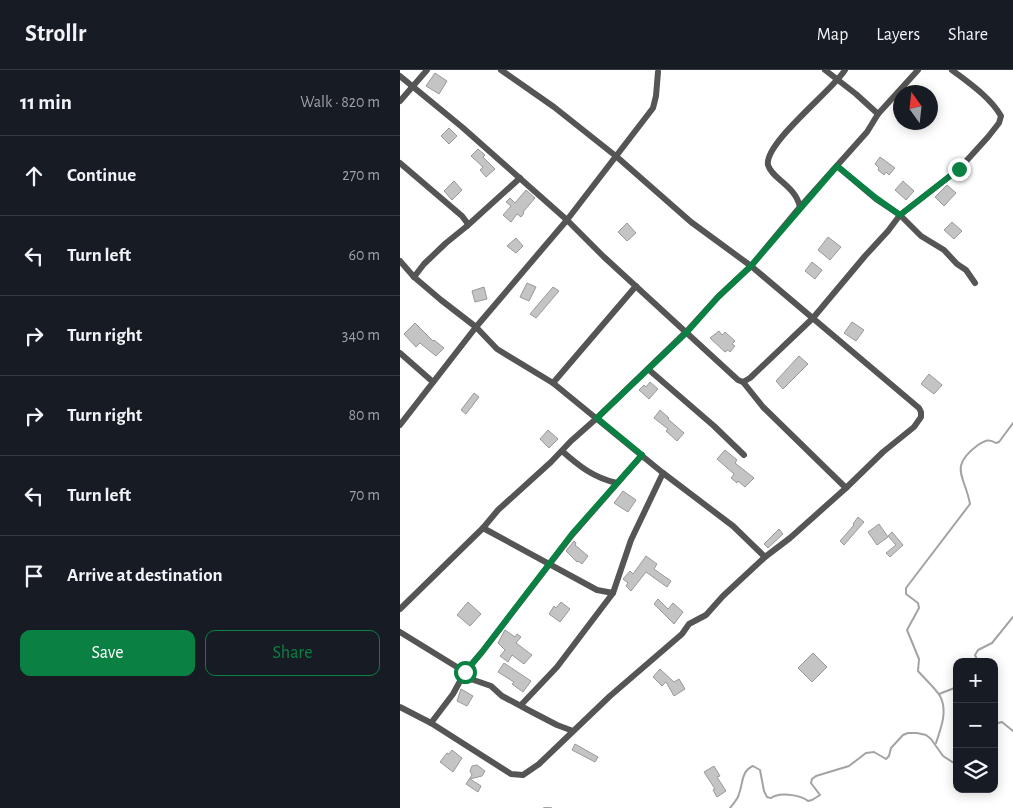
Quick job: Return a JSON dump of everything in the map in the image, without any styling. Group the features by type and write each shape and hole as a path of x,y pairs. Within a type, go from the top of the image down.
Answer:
{"street":[{"path":"400,101 427,70"},
{"path":"400,707 431,723 515,775 523,775 539,764 573,731 682,634 689,624 706,615 723,596 765,557 790,538 883,452 914,427 921,417 919,408 814,318 751,266 691,222 617,157 554,107 501,70"},
{"path":"825,70 878,114"},
{"path":"800,207 794,192 771,170 768,163 770,154 793,123 813,105 845,70"},
{"path":"400,609 484,528 498,510 687,332 718,297 751,266 800,207 867,132 878,114 918,70"},
{"path":"743,382 750,378 814,318 900,215 959,169 999,123 1001,116 997,109 952,70"},
{"path":"400,425 476,327 567,220 653,108 658,72"},
{"path":"400,76 520,178 738,380 743,382 764,407 846,488"},
{"path":"400,163 462,216 468,224 467,226"},
{"path":"837,166 900,215 921,236 944,250 957,264 966,270 975,283"},
{"path":"414,277 424,264 446,243 520,178"},
{"path":"400,261 414,277 476,327 497,349 553,384 597,418 733,526 765,557"},
{"path":"553,384 636,286"},
{"path":"400,352 433,382"},
{"path":"648,369 714,426 744,455"},
{"path":"562,451 590,473 604,480 617,483"},
{"path":"431,723 453,694 465,672 551,564 572,534 642,455"},
{"path":"522,705 557,667 613,593 631,540 664,473"},
{"path":"484,528 596,590 613,593"},
{"path":"400,632 465,672 468,678 491,686 502,696 557,725 573,731"}],"building":[{"path":"435,73 447,81 439,94 426,86"},
{"path":"449,128 457,136 449,144 441,136"},
{"path":"478,149 495,169 486,177 480,170 483,167 471,156"},
{"path":"880,157 895,168 889,175 886,172 884,175 875,164"},
{"path":"454,181 462,190 452,200 444,191"},
{"path":"903,181 914,191 906,200 895,190"},
{"path":"947,185 956,193 944,206 935,197"},
{"path":"526,190 535,198 521,217 517,214 511,222 503,215 511,206 506,202 510,198 515,203"},
{"path":"952,222 962,231 954,239 944,230"},
{"path":"627,223 636,233 627,241 618,232"},
{"path":"828,237 841,247 830,260 818,250"},
{"path":"516,238 523,246 516,253 507,246"},
{"path":"812,262 822,270 815,279 805,271"},
{"path":"527,283 536,287 529,301 520,297"},
{"path":"484,287 487,299 475,302 472,291"},
{"path":"553,287 559,291 536,318 530,314"},
{"path":"852,322 864,330 856,341 844,333"},
{"path":"415,323 433,341 444,348 436,356 420,343 416,347 404,334"},
{"path":"719,331 722,335 725,332 735,341 732,344 735,346 730,352 728,350 725,352 710,338"},
{"path":"799,356 808,364 783,389 776,381"},
{"path":"929,374 942,385 934,394 921,384"},
{"path":"650,382 658,389 649,399 639,390 644,385 646,387"},
{"path":"474,393 479,397 466,414 461,410"},
{"path":"660,410 684,433 677,441 666,431 668,429 654,418"},
{"path":"548,430 558,439 549,448 540,439"},
{"path":"725,450 737,460 735,463 754,478 745,487 731,478 734,474 717,459"},
{"path":"623,491 636,500 628,512 614,503"},
{"path":"858,517 864,522 844,545 840,541 854,525"},
{"path":"879,524 888,537 877,545 868,532"},
{"path":"779,529 783,534 768,548 764,544"},
{"path":"892,532 903,545 890,557 886,553 896,545 888,536"},
{"path":"574,541 575,545 588,556 582,564 577,562 566,551"},
{"path":"646,556 657,564 654,569 671,581 667,587 646,572 631,591 626,586 628,583 623,579 630,571 633,574"},
{"path":"658,599 668,609 673,603 683,612 674,624 654,604"},
{"path":"468,602 481,614 470,626 457,615"},
{"path":"561,602 570,609 560,622 549,614 554,606 556,608"},
{"path":"505,630 515,637 517,634 521,637 516,643 532,655 524,664 512,655 508,662 500,656 505,650 498,643"},
{"path":"813,653 827,667 812,682 798,668"},
{"path":"504,663 531,681 523,692 512,684 514,682 498,672"},
{"path":"660,669 674,682 679,679 685,689 674,696 666,682 662,686 653,677"},
{"path":"461,689 473,696 467,706 457,701"},
{"path":"575,744 598,757 595,762 572,750"},
{"path":"452,750 462,758 453,772 440,762"},
{"path":"477,765 485,771 482,776 470,779 481,786 478,792 466,784 472,775 470,771 472,766"},
{"path":"714,766 720,776 717,777 726,791 717,797 713,790 715,789 704,772"}],"waterway":[{"path":"936,743 944,714 942,702 936,690 918,671 919,659 907,630 919,608 918,603 906,594 906,588 970,504 962,479 961,466 963,460 978,445 985,441 999,442 1013,423"},
{"path":"976,658 975,655 978,650 992,643 1013,617"},
{"path":"939,694 953,689"},
{"path":"998,723 1002,722 1013,731"},
{"path":"730,808 738,796 744,774 753,766 760,770 767,797 792,795 808,801 820,795 811,783 812,779 816,776 849,766 866,753 874,752 886,759 891,748 903,735 908,733 926,735 943,756 953,762"},
{"path":"544,808 551,808"}],"route":[{"path":"465,672 551,564 572,534 642,455 597,418 687,332 718,297 751,266 837,166 900,215 959,169"}]}
